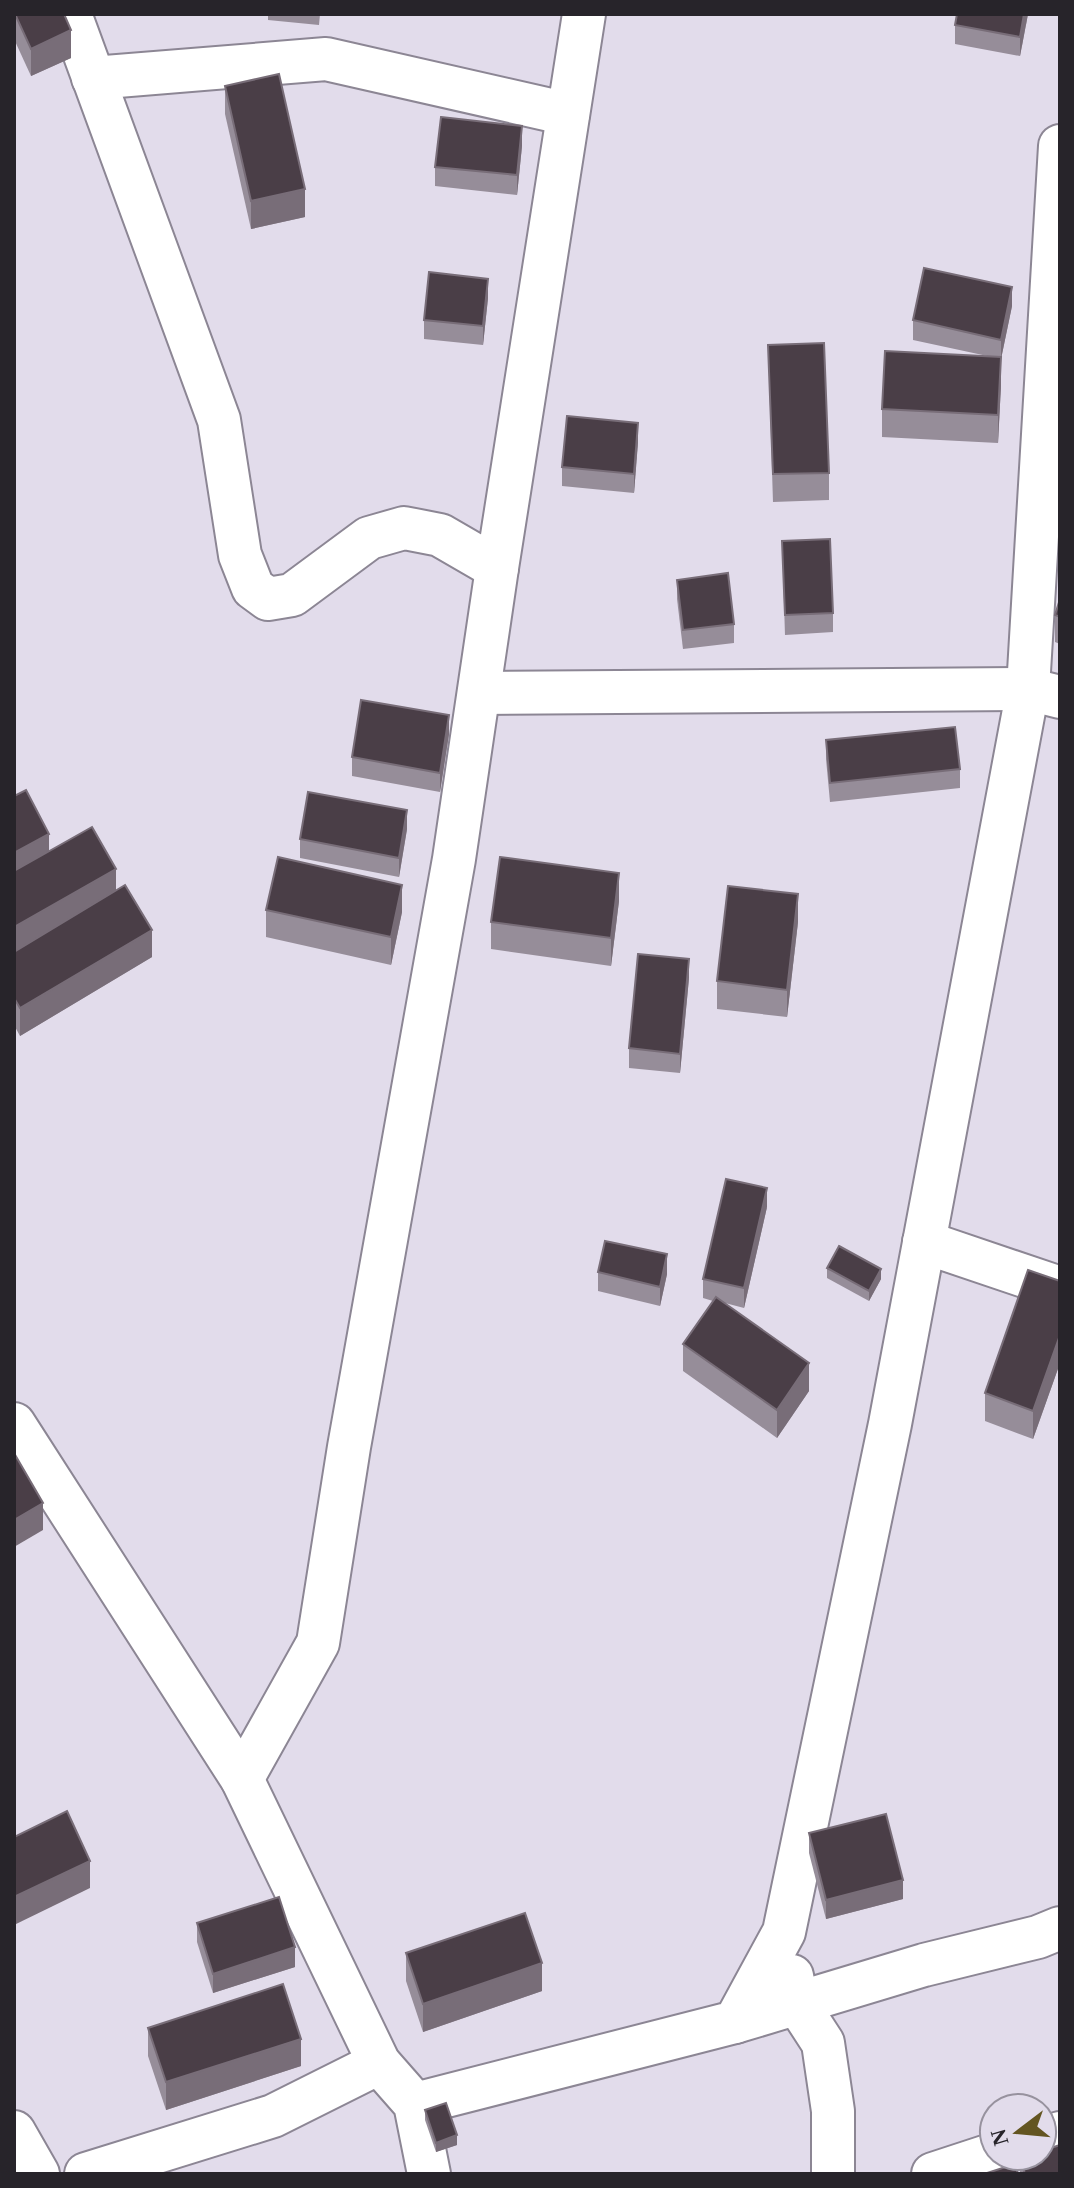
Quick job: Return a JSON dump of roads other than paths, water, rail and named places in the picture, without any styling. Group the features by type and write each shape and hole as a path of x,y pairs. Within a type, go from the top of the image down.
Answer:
{"street":[{"path":"70,14 219,420 240,555 253,588 268,599 292,595 369,538 404,528 440,535 497,568"},
{"path":"242,1779 318,1643 349,1447 454,859 584,14"},
{"path":"93,78 326,59 568,114"},
{"path":"735,2022 784,1932 890,1424 924,1242 1044,693 1060,146"},
{"path":"479,693 1044,693"},
{"path":"924,1242 1060,1288"},
{"path":"14,1424 242,1779 379,2063 415,2104 429,2174"},
{"path":"784,1932 797,2003 823,2043 833,2111 833,2174"},
{"path":"415,2104 735,2022 924,1965 1053,1936"},
{"path":"86,2174 273,2116 379,2063"},
{"path":"14,2132 38,2174"},
{"path":"933,2174 978,2159"}]}
